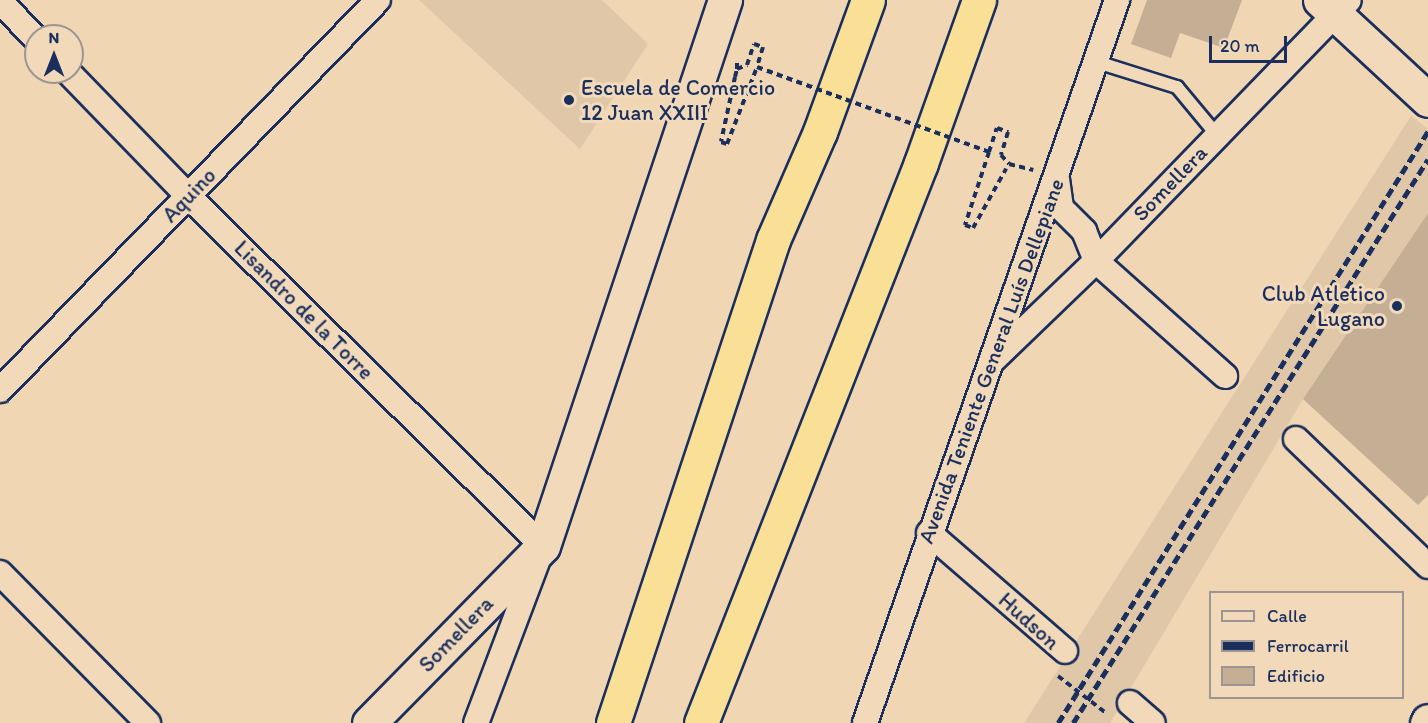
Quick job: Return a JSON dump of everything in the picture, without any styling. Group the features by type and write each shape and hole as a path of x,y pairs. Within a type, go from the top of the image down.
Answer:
{"highway":[{"path":"613,723 773,240 816,142 868,0"},
{"path":"701,723 917,174 979,0"}],"street":[{"name":"Aquino","path":"0,390 378,0"},
{"path":"476,723 543,546 725,0"},
{"name":"Avenida Teniente General Luís Dellepiane","path":"865,723 929,533 1118,0"},
{"path":"0,1 24,26"},
{"path":"1334,5 1428,100"},
{"name":"Somellera","path":"989,364 1096,261 1334,5"},
{"name":"Lisandro de la Torre","path":"80,84 188,196 543,546"},
{"path":"1057,176 1061,208 1084,231 1096,261 1225,376"},
{"path":"1296,439 1428,566"},
{"name":"Hudson","path":"929,533 1065,651"},
{"name":"Somellera","path":"369,723 543,546"},
{"path":"0,573 148,723"},
{"path":"1131,703 1153,723"}],"lane":[{"path":"1097,62 1178,87 1216,134"}],"path":[{"path":"737,69 721,142 727,144 763,48 754,44 747,65"},
{"path":"757,68 989,152"},
{"path":"997,128 1008,132 1001,155 1007,166 973,228 965,225 997,128"},
{"path":"1007,166 1057,176"},
{"name":"Hudson","path":"1065,651 1050,670 1117,721 1131,703"}],"shaded area":[{"name":"Escuela de Comercio 12 Juan XXIII","path":"419,0 602,0 648,44 580,149"},
{"path":"1411,116 1428,129 1428,213 1303,399 1110,723 1024,723"}],"building":[{"path":"1147,0 1242,0 1224,48 1180,33 1171,58 1131,44"},
{"name":"Club Atletico Lugano","path":"1428,213 1428,495 1418,505 1303,399"}],"railway":[{"path":"1058,723 1428,131"},
{"path":"1073,723 1428,159"}],"place":[{"name":"Escuela de Comercio 12 Juan XXIII","path":"569,100"},
{"name":"Club Atletico Lugano","path":"1397,306"}]}
